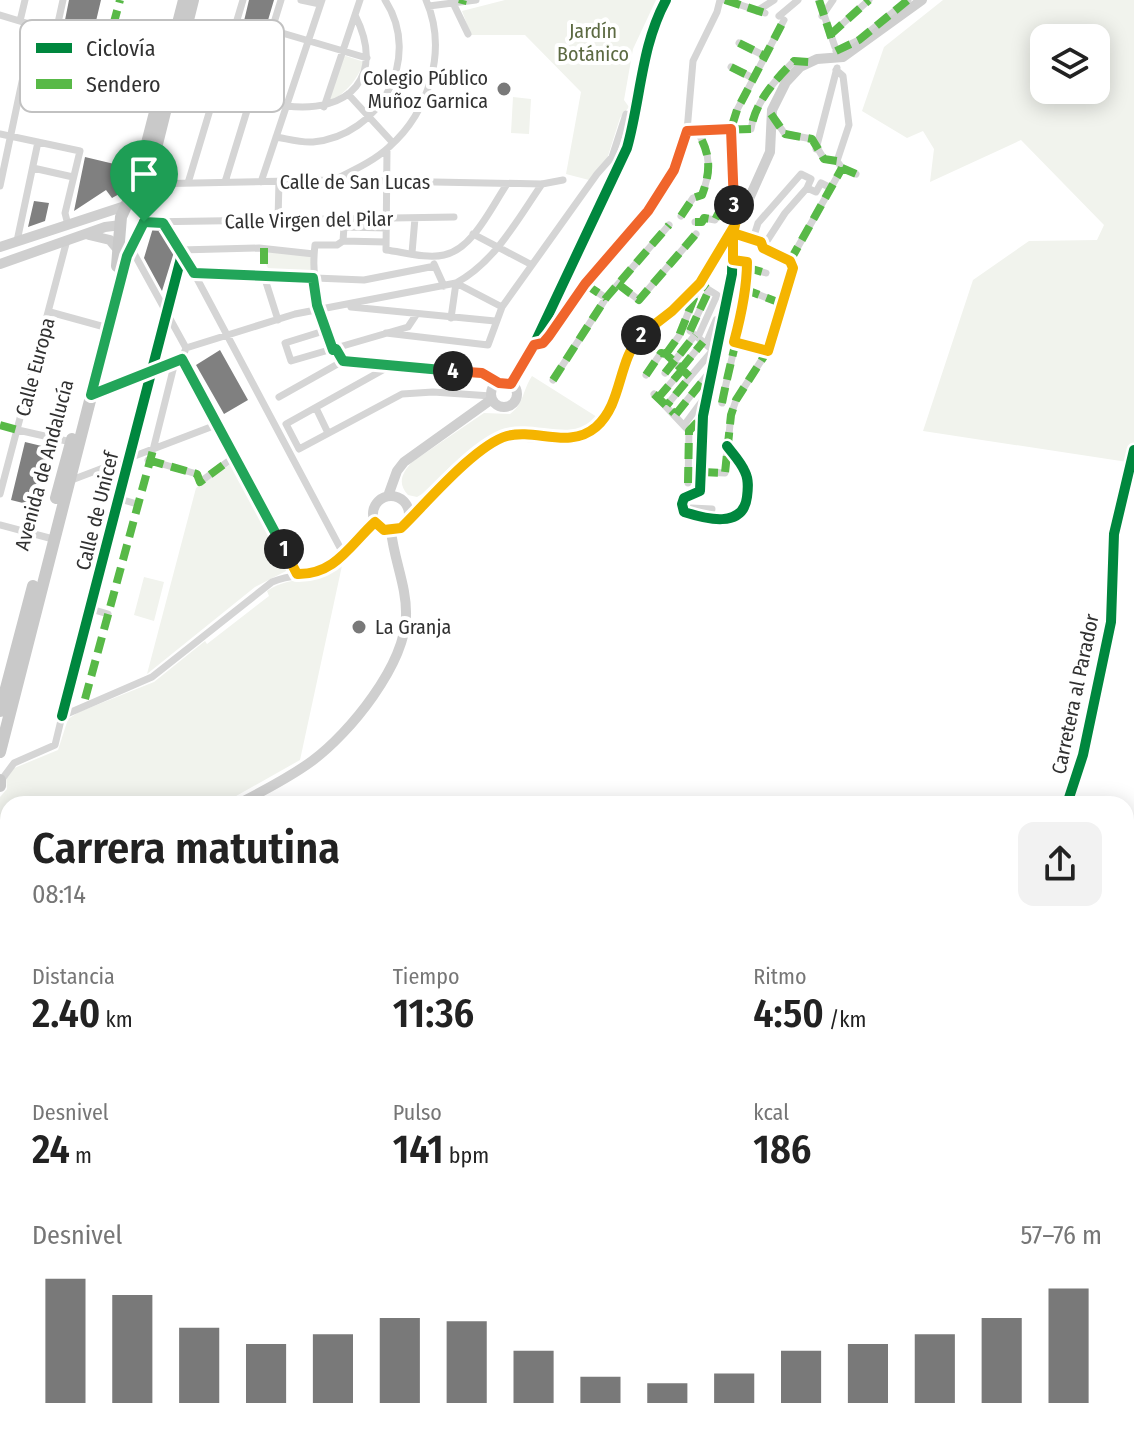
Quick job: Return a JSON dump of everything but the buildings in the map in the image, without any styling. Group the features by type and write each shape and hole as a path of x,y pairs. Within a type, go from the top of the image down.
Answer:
{"main road":[{"path":"179,20 184,0"},
{"path":"188,20 193,0"},
{"path":"511,384 534,345 627,148 636,118 648,40 666,0"},
{"path":"492,398 404,462 397,471 388,496 375,505 375,522 379,527 391,531 401,528 427,498 488,447 507,436 563,439 593,430 607,416 633,344 704,287 767,162 771,114 786,82 809,62 879,34 922,0"},
{"path":"127,204 153,112"},
{"path":"144,222 147,184 165,112"},
{"path":"0,247 127,204 143,206"},
{"name":"Avenida de Andalucía","path":"0,711 6,668 69,481 91,395 125,250 122,227 127,204"},
{"name":"Avenida de Andalucía","path":"0,752 71,442 101,326 125,250 144,222"},
{"path":"0,264 83,235 122,227 131,235 137,234"},
{"path":"83,235 105,237 125,250"},
{"path":"499,383 511,384 516,394 510,405 502,407 492,398 492,389 499,383"},
{"path":"388,496 404,501 427,498"},
{"path":"404,501 408,510 407,520"},
{"path":"252,796 313,760 343,732 392,666 404,635 406,615 404,586 391,531"}],"street":[{"path":"20,20 25,0"},
{"path":"59,20 63,0"},
{"path":"237,20 243,0"},
{"path":"275,20 281,0"},
{"path":"261,182 321,2 301,0"},
{"path":"324,107 360,0"},
{"path":"276,137 309,142 326,140 357,127 388,95 398,65 399,41 391,10 385,0"},
{"path":"334,180 390,146 413,120 427,92 435,45 428,3 454,5 473,0"},
{"path":"534,345 543,343 549,336 585,284 648,211 674,170 687,131 693,61 724,0 761,12 774,0"},
{"path":"665,373 669,357 700,340 733,260 731,129 782,18 798,0"},
{"path":"816,149 836,70 837,52 819,0"},
{"path":"822,16 833,0"},
{"path":"830,35 869,0"},
{"path":"837,52 859,40 908,0"},
{"path":"454,5 468,34"},
{"path":"286,106 324,107 348,94 363,75 367,58 365,36 355,15"},
{"path":"0,28 1,16 20,21"},
{"path":"284,34 367,58"},
{"path":"739,43 765,56"},
{"path":"751,129 758,108 776,79 794,61 809,62"},
{"path":"731,67 753,78"},
{"path":"790,261 831,188 840,164 849,125 843,76 836,70"},
{"path":"0,186 20,90"},
{"path":"348,94 370,117 390,146 386,250 444,255 460,247 473,234 507,184"},
{"path":"188,183 209,112"},
{"path":"225,182 247,112"},
{"path":"386,333 488,345 502,307 612,157 626,114 636,118"},
{"path":"771,114 785,134 812,139 824,159 856,174"},
{"path":"687,131 771,128"},
{"path":"681,216 693,198 702,195 709,175 707,155 697,131"},
{"path":"0,134 80,151 65,213 68,225"},
{"path":"17,241 38,142"},
{"path":"33,168 73,177"},
{"path":"753,239 758,223 801,174 811,179 763,247"},
{"name":"Calle de San Lucas","path":"147,184 334,180 542,184 563,180"},
{"path":"278,220 279,181"},
{"path":"807,188 816,192 821,183 831,188"},
{"path":"153,450 178,360 186,348 320,309 456,283 472,274 498,247 542,184"},
{"path":"695,222 702,222 704,218 715,220 732,186"},
{"name":"Calle Virgen del Pilar","path":"144,222 454,217"},
{"path":"412,253 415,218"},
{"path":"163,223 194,273 344,555"},
{"path":"553,380 606,298 669,225"},
{"path":"343,241 344,227 387,228"},
{"path":"702,472 725,473 735,404 768,351 793,268 790,261 734,227"},
{"path":"473,234 532,265"},
{"path":"618,284 639,300 696,234"},
{"name":"Calle Europa","path":"0,494 67,240"},
{"path":"181,252 314,249 343,241 386,242"},
{"path":"314,249 313,278 320,309 334,350 343,361"},
{"path":"125,250 186,348"},
{"name":"Calle de Unicef","path":"0,783 14,763 55,745 181,252"},
{"path":"430,254 444,286"},
{"path":"722,403 747,272 747,262 733,260"},
{"path":"194,273 364,280 435,266"},
{"path":"747,272 752,269 766,273"},
{"path":"264,276 278,320"},
{"path":"456,283 502,307"},
{"path":"451,318 456,283"},
{"path":"585,284 606,298"},
{"path":"667,405 689,379 700,340 717,295 704,287 700,340 713,368 703,416 700,491 684,498 684,512"},
{"path":"744,289 783,304"},
{"path":"341,306 495,321"},
{"path":"50,312 101,326"},
{"path":"327,330 285,343 291,361 408,327 416,315"},
{"path":"687,427 656,396 682,369 716,320"},
{"path":"307,336 313,356"},
{"path":"669,357 700,340"},
{"path":"734,342 768,351"},
{"path":"646,375 661,353 682,369 689,379"},
{"path":"91,395 178,360"},
{"path":"178,360 297,574"},
{"path":"279,397 343,361 482,373 499,383"},
{"path":"390,366 286,424 299,449 402,394 433,392 492,398"},
{"path":"676,414 713,368"},
{"path":"706,399 735,404"},
{"path":"688,483 687,427 706,399"},
{"path":"316,408 328,433"},
{"path":"687,427 703,416"},
{"path":"69,481 216,425"},
{"path":"18,430 71,442"},
{"path":"684,512 717,519 731,519 741,514 746,504 748,478 727,446"},
{"name":"Carretera al Parador","path":"1070,796 1083,755 1111,622 1114,534 1134,450"},
{"path":"148,460 197,474 200,482 234,457"},
{"path":"120,499 137,504"},
{"path":"684,512 691,508 712,509"},
{"path":"62,716 152,677 272,582 297,574 319,573 344,555 375,522"},
{"path":"0,525 49,538"},
{"path":"91,609 108,614"},
{"path":"72,684 75,698 86,705"}],"green space":[{"name":"Jardín Botánico","path":"505,0 656,0 633,49 624,100 629,107 620,118 607,159 589,180 566,174 581,92 525,35 471,35 462,11"},
{"path":"943,0 1134,0 1134,463 923,431 973,280 1029,241 1097,240 1104,225 1021,140 930,182 934,149 923,131 907,138 862,111 884,47"},
{"path":"341,57 364,62 349,87 325,105"},
{"path":"513,97 531,99 529,134 511,133"},
{"path":"266,251 312,255 311,273 270,272 266,264"},
{"path":"532,376 597,417 586,427 564,434 519,429 495,434 461,457 422,494 417,497 408,495 402,478 412,462 484,413 510,414 518,406"},
{"path":"231,464 288,570 255,587 147,674 196,488"},
{"path":"343,561 300,760 236,796 1,796 7,789 6,777 12,769 58,750 68,719 154,682 269,596 267,591 277,585 314,577"},
{"path":"144,577 164,582 154,621 134,615"}],"marked path":[{"path":"115,20 120,0"},
{"path":"462,4 463,0"},
{"path":"725,0 765,13"},
{"path":"819,0 832,40"},
{"path":"830,35 869,0"},
{"path":"836,51 859,40 908,0"},
{"path":"736,221 731,129 737,110 784,20"},
{"path":"739,43 765,56"},
{"path":"687,131 751,129 762,100 780,75 794,61 809,62"},
{"path":"731,67 753,78"},
{"path":"771,114 785,134 812,139 824,159 837,161 842,168 856,174"},
{"path":"681,216 693,198 702,195 707,178 707,155 697,131"},
{"path":"790,261 842,168"},
{"path":"695,222 702,222 704,218 715,220 732,186"},
{"path":"553,380 606,298 669,225"},
{"path":"733,233 761,242 763,248 790,261"},
{"path":"618,284 639,300 696,234"},
{"path":"264,248 264,264"},
{"path":"722,403 746,280 747,262 733,260"},
{"path":"702,472 725,473 731,415 736,400 770,347 793,268 790,261"},
{"path":"747,272 752,269 766,273"},
{"path":"666,354 679,336 700,283 709,290 690,331"},
{"path":"585,284 606,298"},
{"path":"744,289 783,304"},
{"path":"665,373 695,335"},
{"path":"681,369 703,342"},
{"path":"734,342 768,351"},
{"path":"646,375 661,353 666,354 690,377 667,405"},
{"path":"658,398 682,370"},
{"path":"676,414 706,377"},
{"path":"654,394 674,413"},
{"path":"688,483 689,431 703,416"},
{"path":"0,425 18,430"},
{"path":"85,699 153,450"},
{"path":"148,460 197,474 200,482 234,457"}],"cycle path":[{"path":"511,384 534,345 627,148 646,54 666,0"},
{"path":"727,446 739,461 748,481 744,507 739,514 722,519 684,512 684,498 700,491 703,416 732,274 733,228"},
{"path":"62,716 182,254"},
{"path":"1070,796 1083,755 1111,622 1114,534 1134,450"}],"place":[{"name":"Colegio Público Muñoz Garnica","path":"504,89"},
{"name":"La Granja","path":"359,627"}],"route":[{"path":"144,222 127,256 91,395 182,359 297,574 325,570 375,522 384,530 401,528 427,498 488,447 507,436 563,439 593,430 607,416 633,344 700,283 733,228 733,260 747,262 745,299 734,342 768,351 793,268 790,261 763,248 761,242 749,239 733,233 733,228 736,221 731,129 687,131 674,170 648,211 585,284 549,336 543,343 534,345 511,384 499,383 482,373 343,361 336,349 333,350 317,305 313,278 194,273 163,223 144,222"}]}
